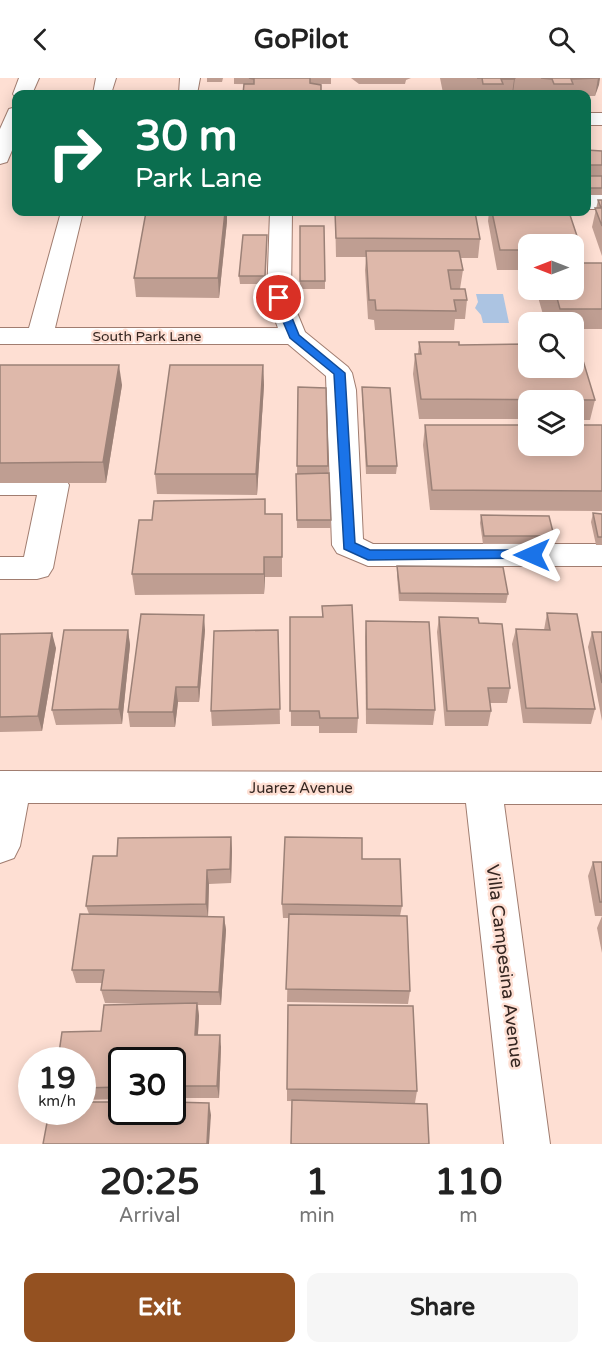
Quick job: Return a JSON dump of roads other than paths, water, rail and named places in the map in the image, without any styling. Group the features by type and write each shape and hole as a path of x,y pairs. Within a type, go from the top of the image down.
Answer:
{"street":[{"path":"0,158 12,124"},
{"path":"40,336 71,216"},
{"path":"281,216 279,298 294,336 339,373 348,545 368,555 602,555"},
{"name":"South Park Lane","path":"0,336 294,336"},
{"path":"0,485 54,485 37,568 0,568"},
{"path":"0,846 6,787"},
{"name":"Juarez Avenue","path":"6,787 602,788"},
{"name":"Villa Campesina Avenue","path":"483,788 527,1144"}],"water":[{"path":"476,294 503,294 509,323 483,323 481,315 475,308 478,302"}]}
